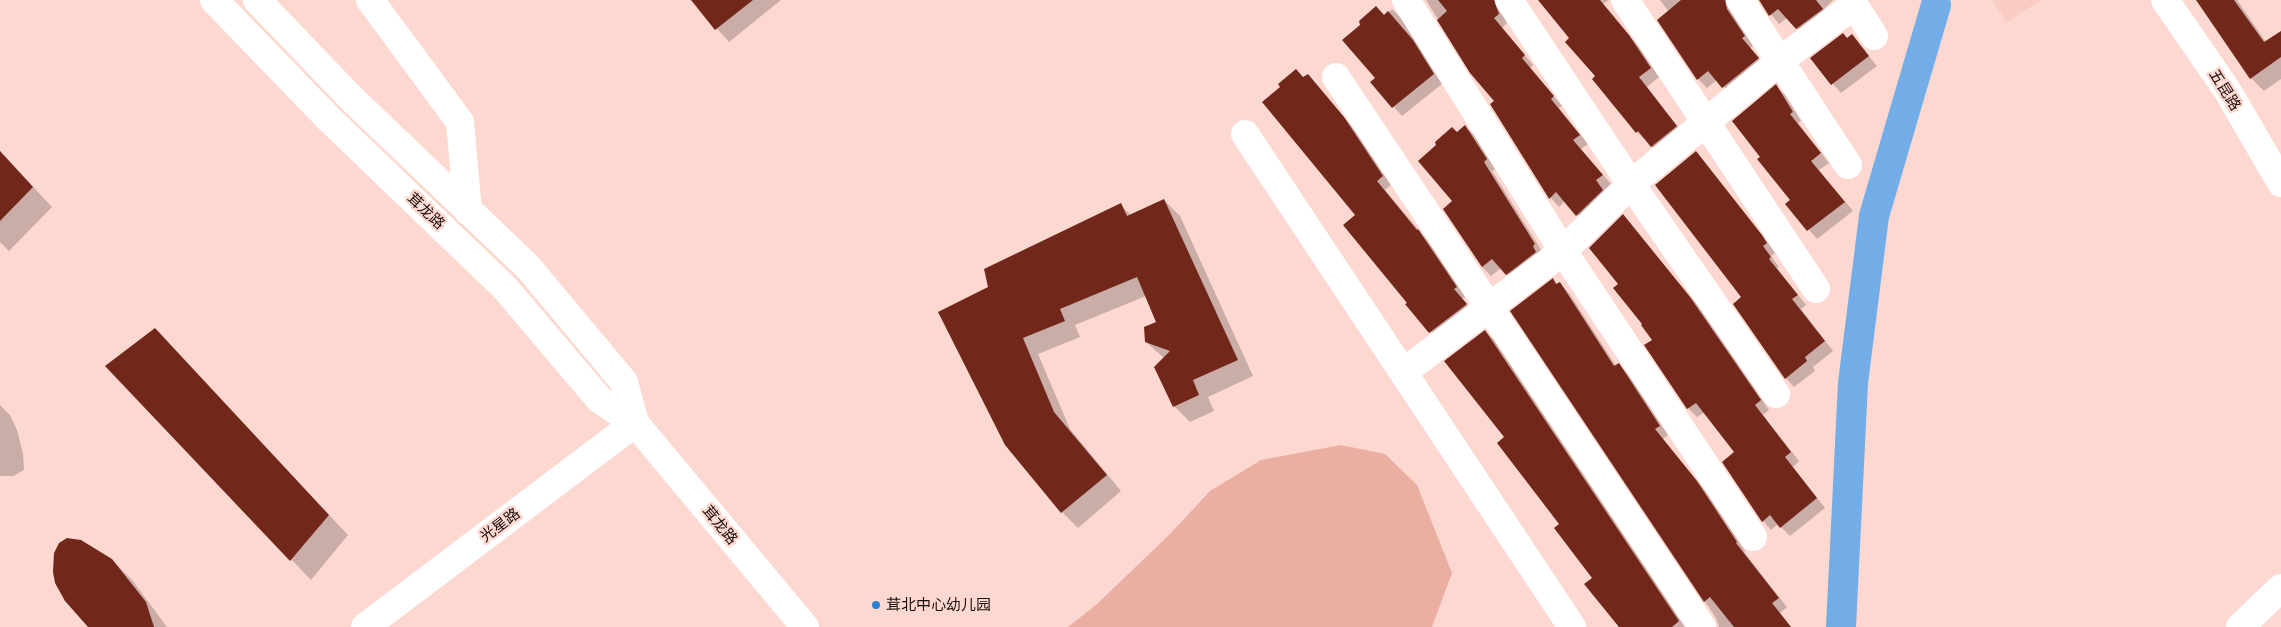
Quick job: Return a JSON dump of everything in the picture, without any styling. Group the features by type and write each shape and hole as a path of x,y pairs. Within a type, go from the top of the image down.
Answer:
{"street":[{"name":"茸龙路","path":"214,0 330,119 505,288 599,399 635,422 805,627"},
{"name":"茸龙路","path":"257,0 351,98 528,268 624,382 635,422"},
{"path":"370,0 460,122 468,210"},
{"path":"1406,0 1563,251 1753,537"},
{"path":"1509,0 1630,184 1776,394"},
{"path":"1625,0 1816,289"},
{"path":"1740,0 1848,165"},
{"name":"五昆路","path":"2165,0 2227,90 2281,183"},
{"path":"1405,372 1488,306 1563,251 1630,184 1853,2 1874,36"},
{"path":"1336,77 1702,627"},
{"path":"1245,134 1405,372 1572,627"},
{"name":"光星路","path":"365,627 635,422"},
{"path":"2240,627 2281,588"}],"shaded area":[{"path":"1992,0 2041,0 2007,22"},
{"path":"1341,445 1385,454 1417,485 1452,573 1432,627 1068,627 1097,604 1170,534 1210,491 1261,460"}],"building":[{"path":"691,0 753,0 715,30"},
{"path":"1438,0 1494,0 1499,14 1494,18 1525,55 1522,58 1554,96 1551,99 1580,135 1573,140 1603,175 1596,180 1603,190 1576,216 1556,192 1549,199 1490,104 1494,101 1470,73 1437,20 1447,11"},
{"path":"1538,0 1600,0 1629,35 1651,68 1639,77 1677,126 1651,147 1638,131 1636,133 1592,79 1595,76 1565,42 1569,38"},
{"path":"1681,0 1725,0 1727,9 1745,36 1742,38 1759,58 1722,88 1708,71 1697,80 1657,20"},
{"path":"1759,0 1816,0 1823,9 1796,29 1778,9 1769,16"},
{"path":"2196,0 2234,0 2264,42 2281,31 2281,57 2250,79"},
{"path":"1376,6 1384,15 1388,11 1413,40 1434,74 1392,108 1370,82 1375,78 1342,40 1360,25 1359,21"},
{"path":"1843,33 1847,38 1852,34 1869,56 1831,85 1810,58"},
{"path":"1296,69 1303,77 1308,74 1344,117 1383,176 1377,181 1418,229 1457,287 1454,289 1467,304 1429,333 1343,225 1355,215 1262,102 1280,87 1278,84"},
{"path":"1776,84 1793,112 1790,114 1821,153 1811,161 1845,202 1807,231 1785,204 1790,200 1757,159 1760,157 1732,121"},
{"path":"1465,125 1487,159 1484,162 1535,244 1533,246 1536,252 1506,275 1492,259 1482,267 1443,209 1452,201 1418,161 1452,127 1457,132"},
{"path":"0,151 33,187 0,221"},
{"path":"1696,151 1762,235 1767,243 1763,246 1771,257 1769,259 1798,295 1792,299 1825,341 1805,357 1807,361 1785,379 1733,304 1741,297 1655,185"},
{"path":"1164,199 1238,360 1193,380 1199,395 1173,407 1154,367 1170,351 1145,342 1144,327 1156,322 1137,277 1060,309 1065,321 1023,338 1054,412 1107,475 1061,513 1005,445 938,312 988,287 984,269 1121,203 1127,216"},
{"path":"1623,214 1690,297 1761,400 1755,405 1791,452 1785,457 1817,498 1780,528 1770,515 1762,522 1722,462 1734,452 1696,403 1687,409 1644,345 1652,340 1642,324 1613,288 1618,284 1589,248"},
{"path":"1553,278 1556,284 1560,282 1614,366 1619,363 1660,426 1655,429 1697,481 1736,543 1779,598 1772,603 1791,627 1734,627 1710,597 1704,602 1510,311"},
{"path":"155,328 329,515 290,561 105,366"},
{"path":"1485,330 1679,621 1672,627 1619,627 1584,584 1592,578 1554,528 1559,524 1497,443 1504,437 1444,361"},
{"path":"67,538 81,540 112,559 146,602 154,627 88,627 65,601 55,583 53,572 54,553 59,543"}],"waterway":[{"path":"1841,627 1853,383 1874,216 1936,5"}],"place":[{"name":"茸北中心幼儿园","path":"876,605"}]}
